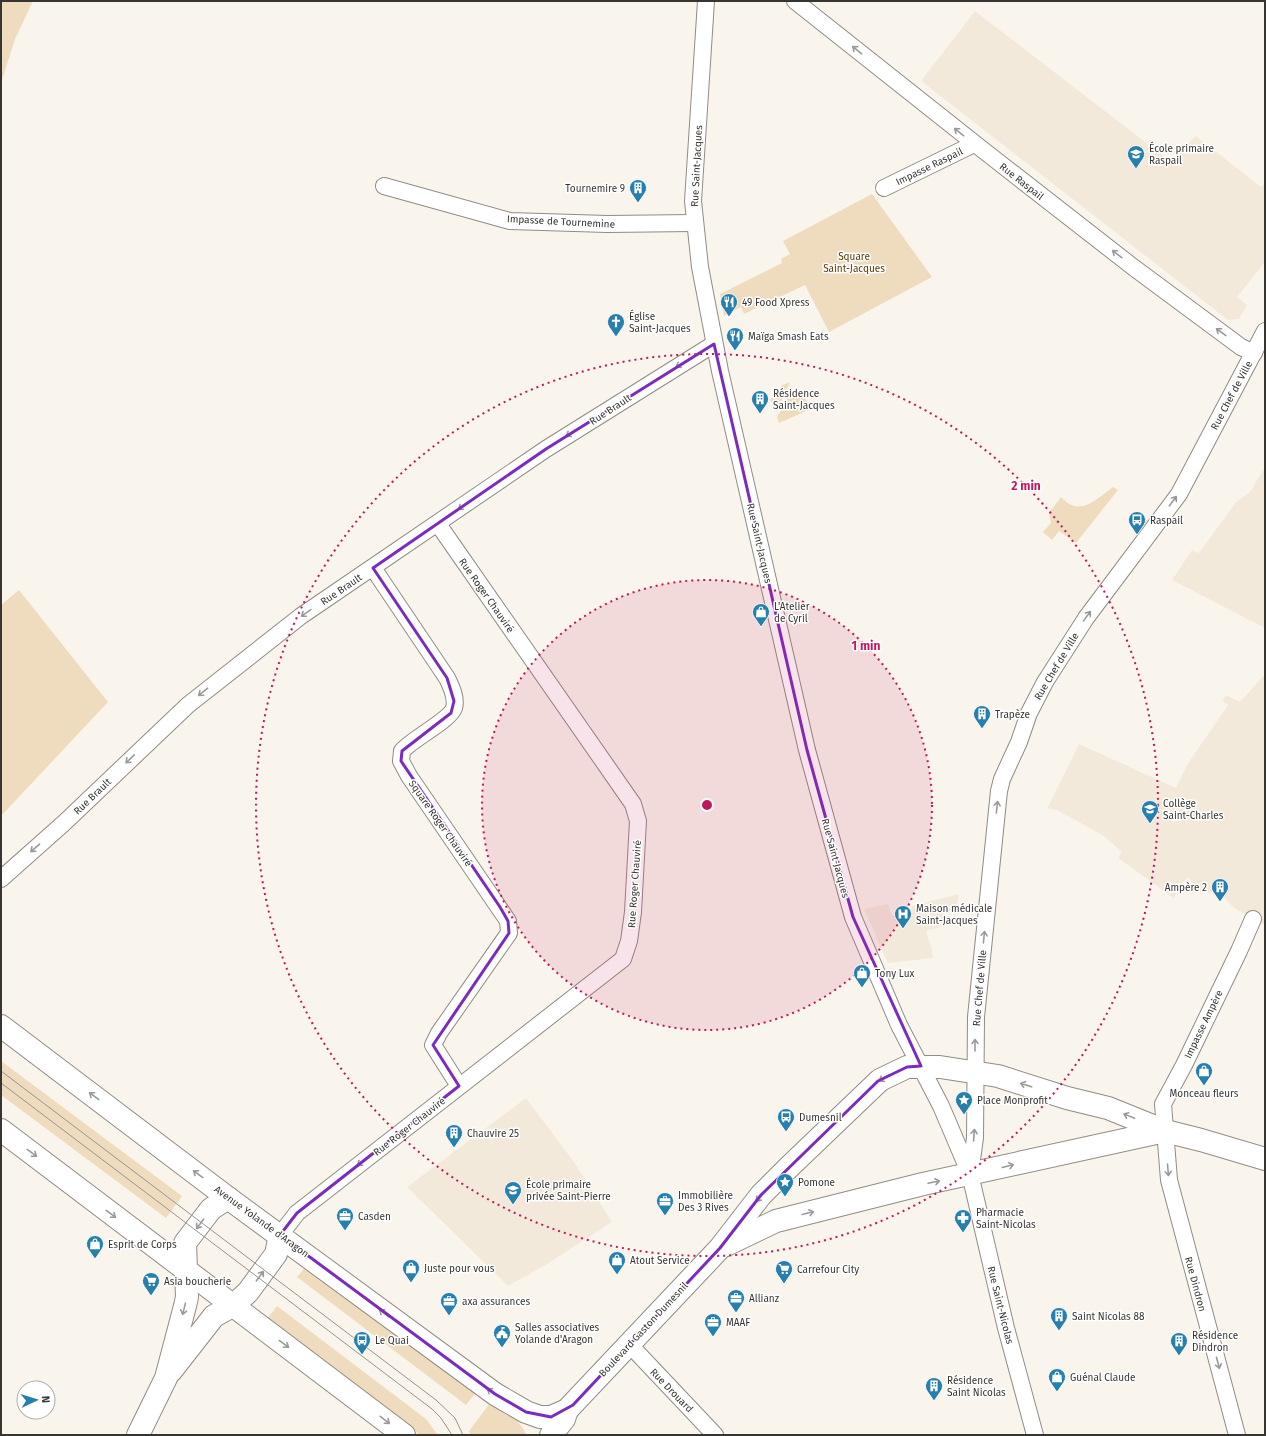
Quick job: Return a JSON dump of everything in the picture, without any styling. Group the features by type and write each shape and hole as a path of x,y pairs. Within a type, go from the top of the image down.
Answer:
{"main road":[{"name":"Avenue Yolande d’Aragon","path":"1,1026 415,1337 495,1394 526,1412"},
{"path":"720,1248 761,1196 880,1080 907,1067 921,1066 998,1076 1067,1098 1108,1108 1165,1131 1265,1159"},
{"path":"1,1130 234,1304 258,1325 404,1435"},
{"path":"720,1248 776,1221 970,1174 1165,1131"},
{"path":"166,1378 187,1297 186,1242 211,1209 228,1198"},
{"path":"138,1435 166,1378 214,1316 234,1304 248,1292 276,1254 280,1235"},
{"name":"Boulevard Gaston Dumesnil","path":"526,1412 540,1417 551,1417 567,1410 720,1248"},
{"name":"Boulevard Gaston Dumesnil","path":"551,1435 564,1419 567,1410"},
{"path":"526,1412 537,1435"}],"street":[{"name":"Rue Saint-Jacques","path":"706,1 693,200 694,223 700,267 714,344 807,750 853,917 899,1025 921,1066"},
{"name":"Rue Raspail","path":"795,1 974,144 1139,271 1241,347 1254,353"},
{"name":"Impasse Raspail","path":"884,188 974,144"},
{"name":"Impasse de Tournemine","path":"384,186 510,221 607,224 694,223"},
{"name":"Rue Chef de Ville","path":"975,1073 976,1017 999,791 1002,779 1019,742 1029,713 1045,682 1086,618 1179,494 1265,330"},
{"name":"Rue Brault","path":"1,879 64,823 188,704 301,616 546,449 714,344"},
{"name":"Rue Roger Chauviré","path":"280,1235 297,1213 623,959 630,941 638,821 633,804 438,524"},
{"name":"Square Roger Chauviré","path":"373,568 447,678 451,686 454,701 451,713 402,751 401,761 409,776 508,921 509,933 439,1033 433,1045 459,1086"},
{"name":"Impasse Ampère","path":"1165,1131 1163,1104 1165,1098 1191,1051 1239,951 1252,919"},
{"path":"921,1066 941,1106 970,1174"},
{"path":"970,1174 975,1138 975,1073"},
{"name":"Rue Dindron","path":"1165,1131 1169,1180 1236,1435"},
{"name":"Rue Saint-Nicolas","path":"970,1174 1006,1328 1034,1435"},
{"name":"Rue Drouard","path":"629,1344 715,1435"}],"highlighted area":[{"path":"714,344 807,750 853,917 921,1066 907,1067 878,1081 761,1195 720,1248 573,1405 551,1417 526,1412 495,1394 280,1235 297,1213 459,1086 433,1045 509,933 508,921 500,907 401,761 402,751 451,713 454,701 447,678 373,568 546,449"}],"shaded area":[{"name":"École primaire Raspail","path":"975,11 1170,161 1196,136 1261,187 1265,183 1265,262 1237,297 1247,305 1239,319 1228,320 921,81"},
{"path":"1265,467 1265,628 1172,580 1192,550 1199,553 1236,502 1250,492"},
{"path":"1265,674 1265,925 1234,908 1215,888 1209,894 1205,890 1201,893 1188,877 1180,886 1174,898 1118,858 1122,852 1104,836 1057,810 1049,809 1048,807 1079,744 1176,788 1187,765 1228,705 1222,701 1226,695 1240,702"},
{"name":"Maison médicale Saint-Jacques","path":"959,894 956,910 945,913 948,925 926,931 932,947 933,958 888,963 864,909 888,904 892,916 911,909 912,906"},
{"name":"École primaire privée Saint-Pierre","path":"526,1098 574,1162 612,1222 547,1264 508,1286 407,1187"}],"green space":[{"path":"1,1 33,1 15,39 1,83"},
{"name":"Square Saint-Jacques","path":"872,194 932,277 829,332 805,285 744,314 741,307 724,316 720,294 782,263 781,259 790,254 783,241"},
{"path":"790,382 777,411 775,411 770,399 783,393 781,386"},
{"path":"802,392 811,409 779,423 777,417 788,398"},
{"path":"1113,487 1118,490 1076,543 1059,531 1052,540 1043,532 1051,523 1049,513 1061,497 1068,503 1075,506 1081,506 1094,501"},
{"path":"19,590 108,702 1,816 1,605"},
{"path":"1,1061 182,1196 166,1218 1,1095"},
{"path":"307,1265 476,1392 466,1405 297,1277"},
{"path":"277,1306 426,1419 438,1435 420,1435 267,1319"},
{"path":"490,1403 516,1420 526,1435 470,1435 469,1431"}],"tram line":[{"path":"1,1071 436,1400 455,1418 463,1435"},
{"path":"1,1083 432,1409 441,1418 452,1435"}],"place":[{"name":"École primaire Raspail","path":"1136,169"},
{"name":"Tournemire 9","path":"638,203"},
{"name":"49 Food Xpress","path":"729,317"},
{"name":"Église Saint-Jacques","path":"616,337"},
{"name":"Maïga Smash Eats","path":"735,351"},
{"name":"Résidence Saint-Jacques","path":"760,414"},
{"name":"Raspail","path":"1137,535"},
{"name":"L'Atelier de Cyril","path":"761,627"},
{"name":"Trapèze","path":"982,729"},
{"name":"Collège Saint-Charles","path":"1150,824"},
{"name":"Ampère 2","path":"1220,902"},
{"name":"Maison médicale Saint-Jacques","path":"903,929"},
{"name":"Tony Lux","path":"862,988"},
{"name":"Monceau fleurs","path":"1204,1086"},
{"name":"Place Monprofit","path":"964,1115"},
{"name":"Dumesnil","path":"786,1132"},
{"name":"Chauvire 25","path":"454,1148"},
{"name":"Pomone","path":"785,1197"},
{"name":"École primaire privée Saint-Pierre","path":"513,1205"},
{"name":"Immobilière Des 3 Rives","path":"665,1216"},
{"name":"Casden","path":"345,1231"},
{"name":"Pharmacie Saint-Nicolas","path":"963,1233"},
{"name":"Esprit de Corps","path":"95,1259"},
{"name":"Atout Service","path":"617,1275"},
{"name":"Juste pour vous","path":"411,1283"},
{"name":"Carrefour City","path":"784,1284"},
{"name":"Asia boucherie","path":"151,1296"},
{"name":"Allianz","path":"736,1313"},
{"name":"axa assurances","path":"449,1316"},
{"name":"Saint Nicolas 88","path":"1059,1331"},
{"name":"MAAF","path":"713,1337"},
{"name":"Salles associatives Yolande d'Aragon","path":"502,1348"},
{"name":"Le Quai","path":"362,1355"},
{"name":"Résidence Dindron","path":"1179,1356"},
{"name":"Guénal Claude","path":"1057,1392"},
{"name":"Résidence Saint Nicolas","path":"934,1401"}]}
